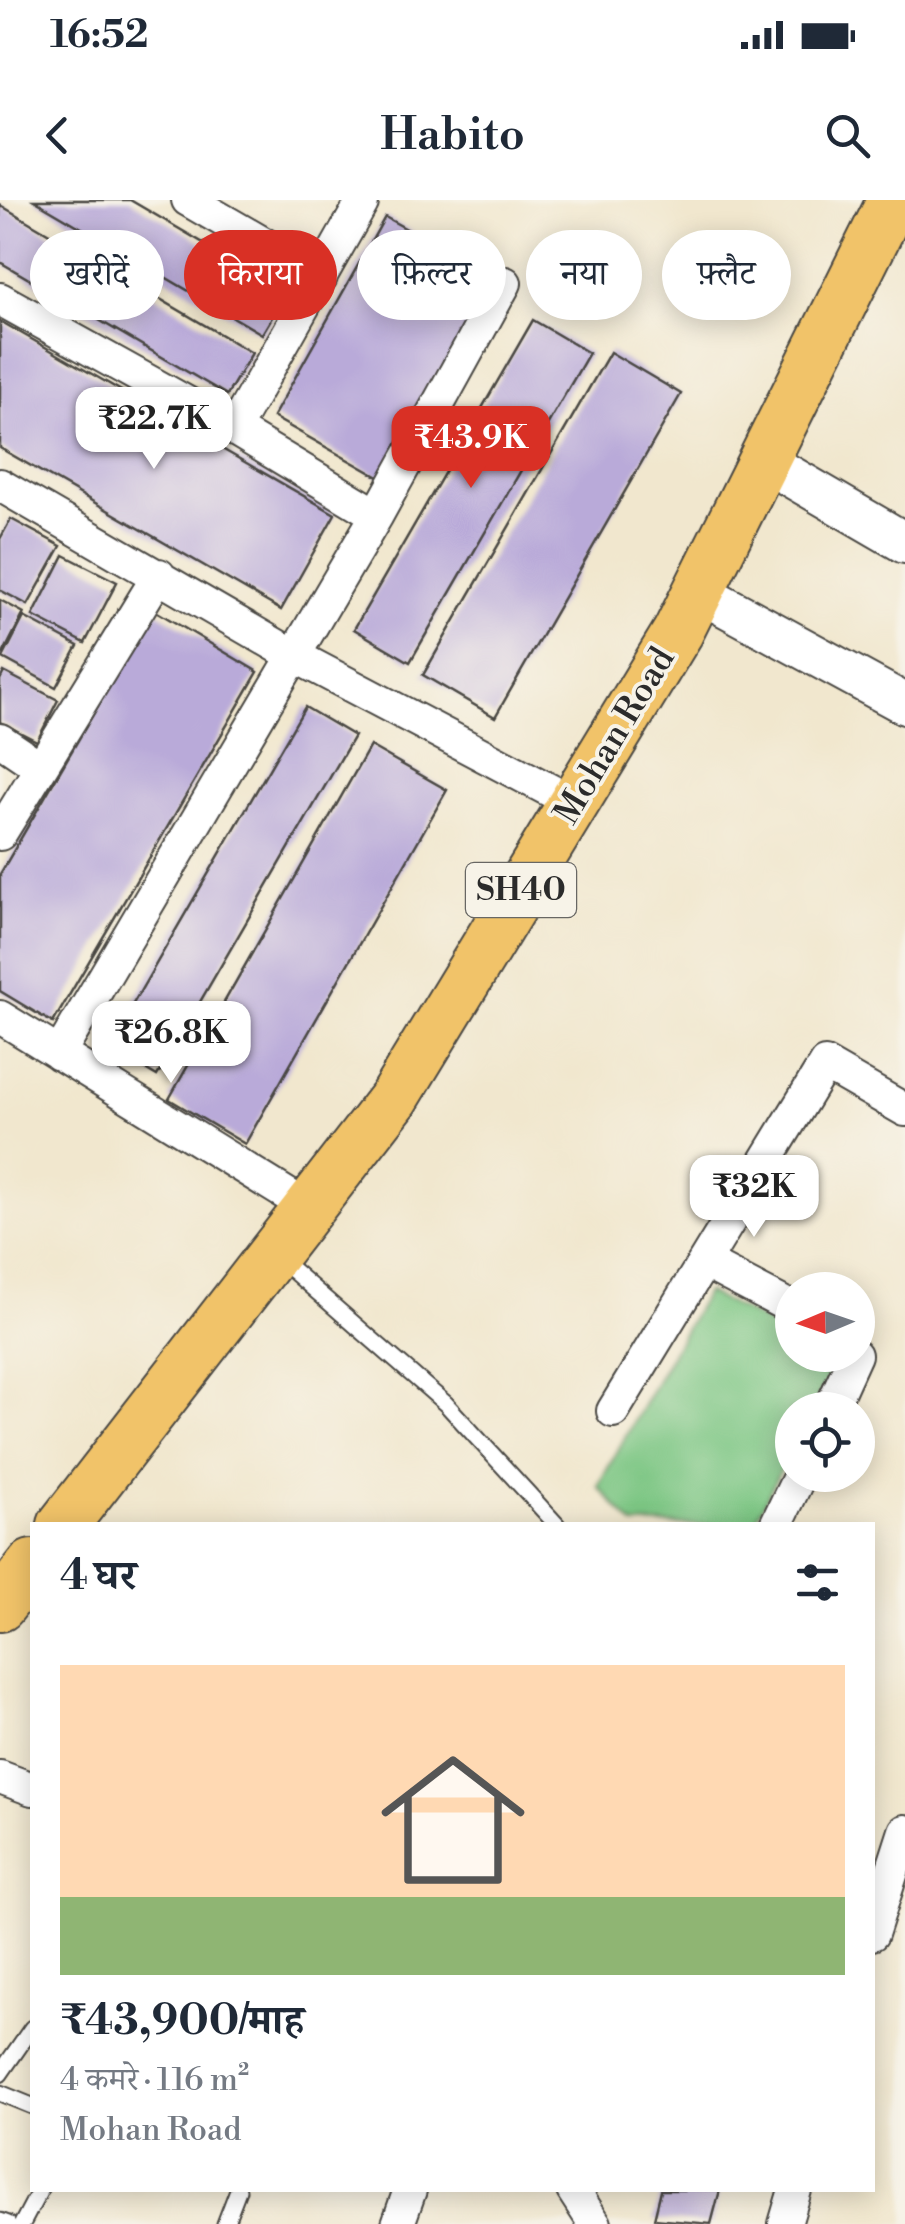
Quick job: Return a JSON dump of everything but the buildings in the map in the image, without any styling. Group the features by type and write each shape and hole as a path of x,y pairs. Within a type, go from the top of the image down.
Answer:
{"main road":[{"name":"Mohan Road","path":"65,1522 394,1098 698,592 892,200"},
{"path":"0,1606 30,1567"}],"street":[{"path":"188,200 241,230"},
{"path":"337,249 362,203"},
{"path":"0,299 234,429 376,514"},
{"path":"234,429 297,320"},
{"path":"59,1054 376,514 485,320"},
{"path":"764,461 905,542"},
{"path":"5,501 159,575 293,655 574,803"},
{"path":"0,834 159,575"},
{"path":"698,592 905,704"},
{"path":"0,740 40,767"},
{"path":"0,1017 309,1208"},
{"path":"613,1411 824,1064 905,1110"},
{"path":"704,1262 775,1299"},
{"path":"777,1522 792,1492"},
{"path":"0,1777 30,1788"},
{"path":"875,1922 895,1845"},
{"path":"398,2224 409,2192"},
{"path":"785,2224 794,2192"}],"lane":[{"path":"274,1254 446,1404 555,1522"},
{"path":"0,2074 30,2031"},
{"path":"0,2093 30,2105"},
{"path":"22,2224 39,2192"},
{"path":"225,2224 236,2192"},
{"path":"0,2221 8,2224"}],"green space":[{"path":"706,1292 775,1326 775,1372 830,1372 820,1392 775,1392 775,1481 754,1522 630,1522 598,1486"}]}
